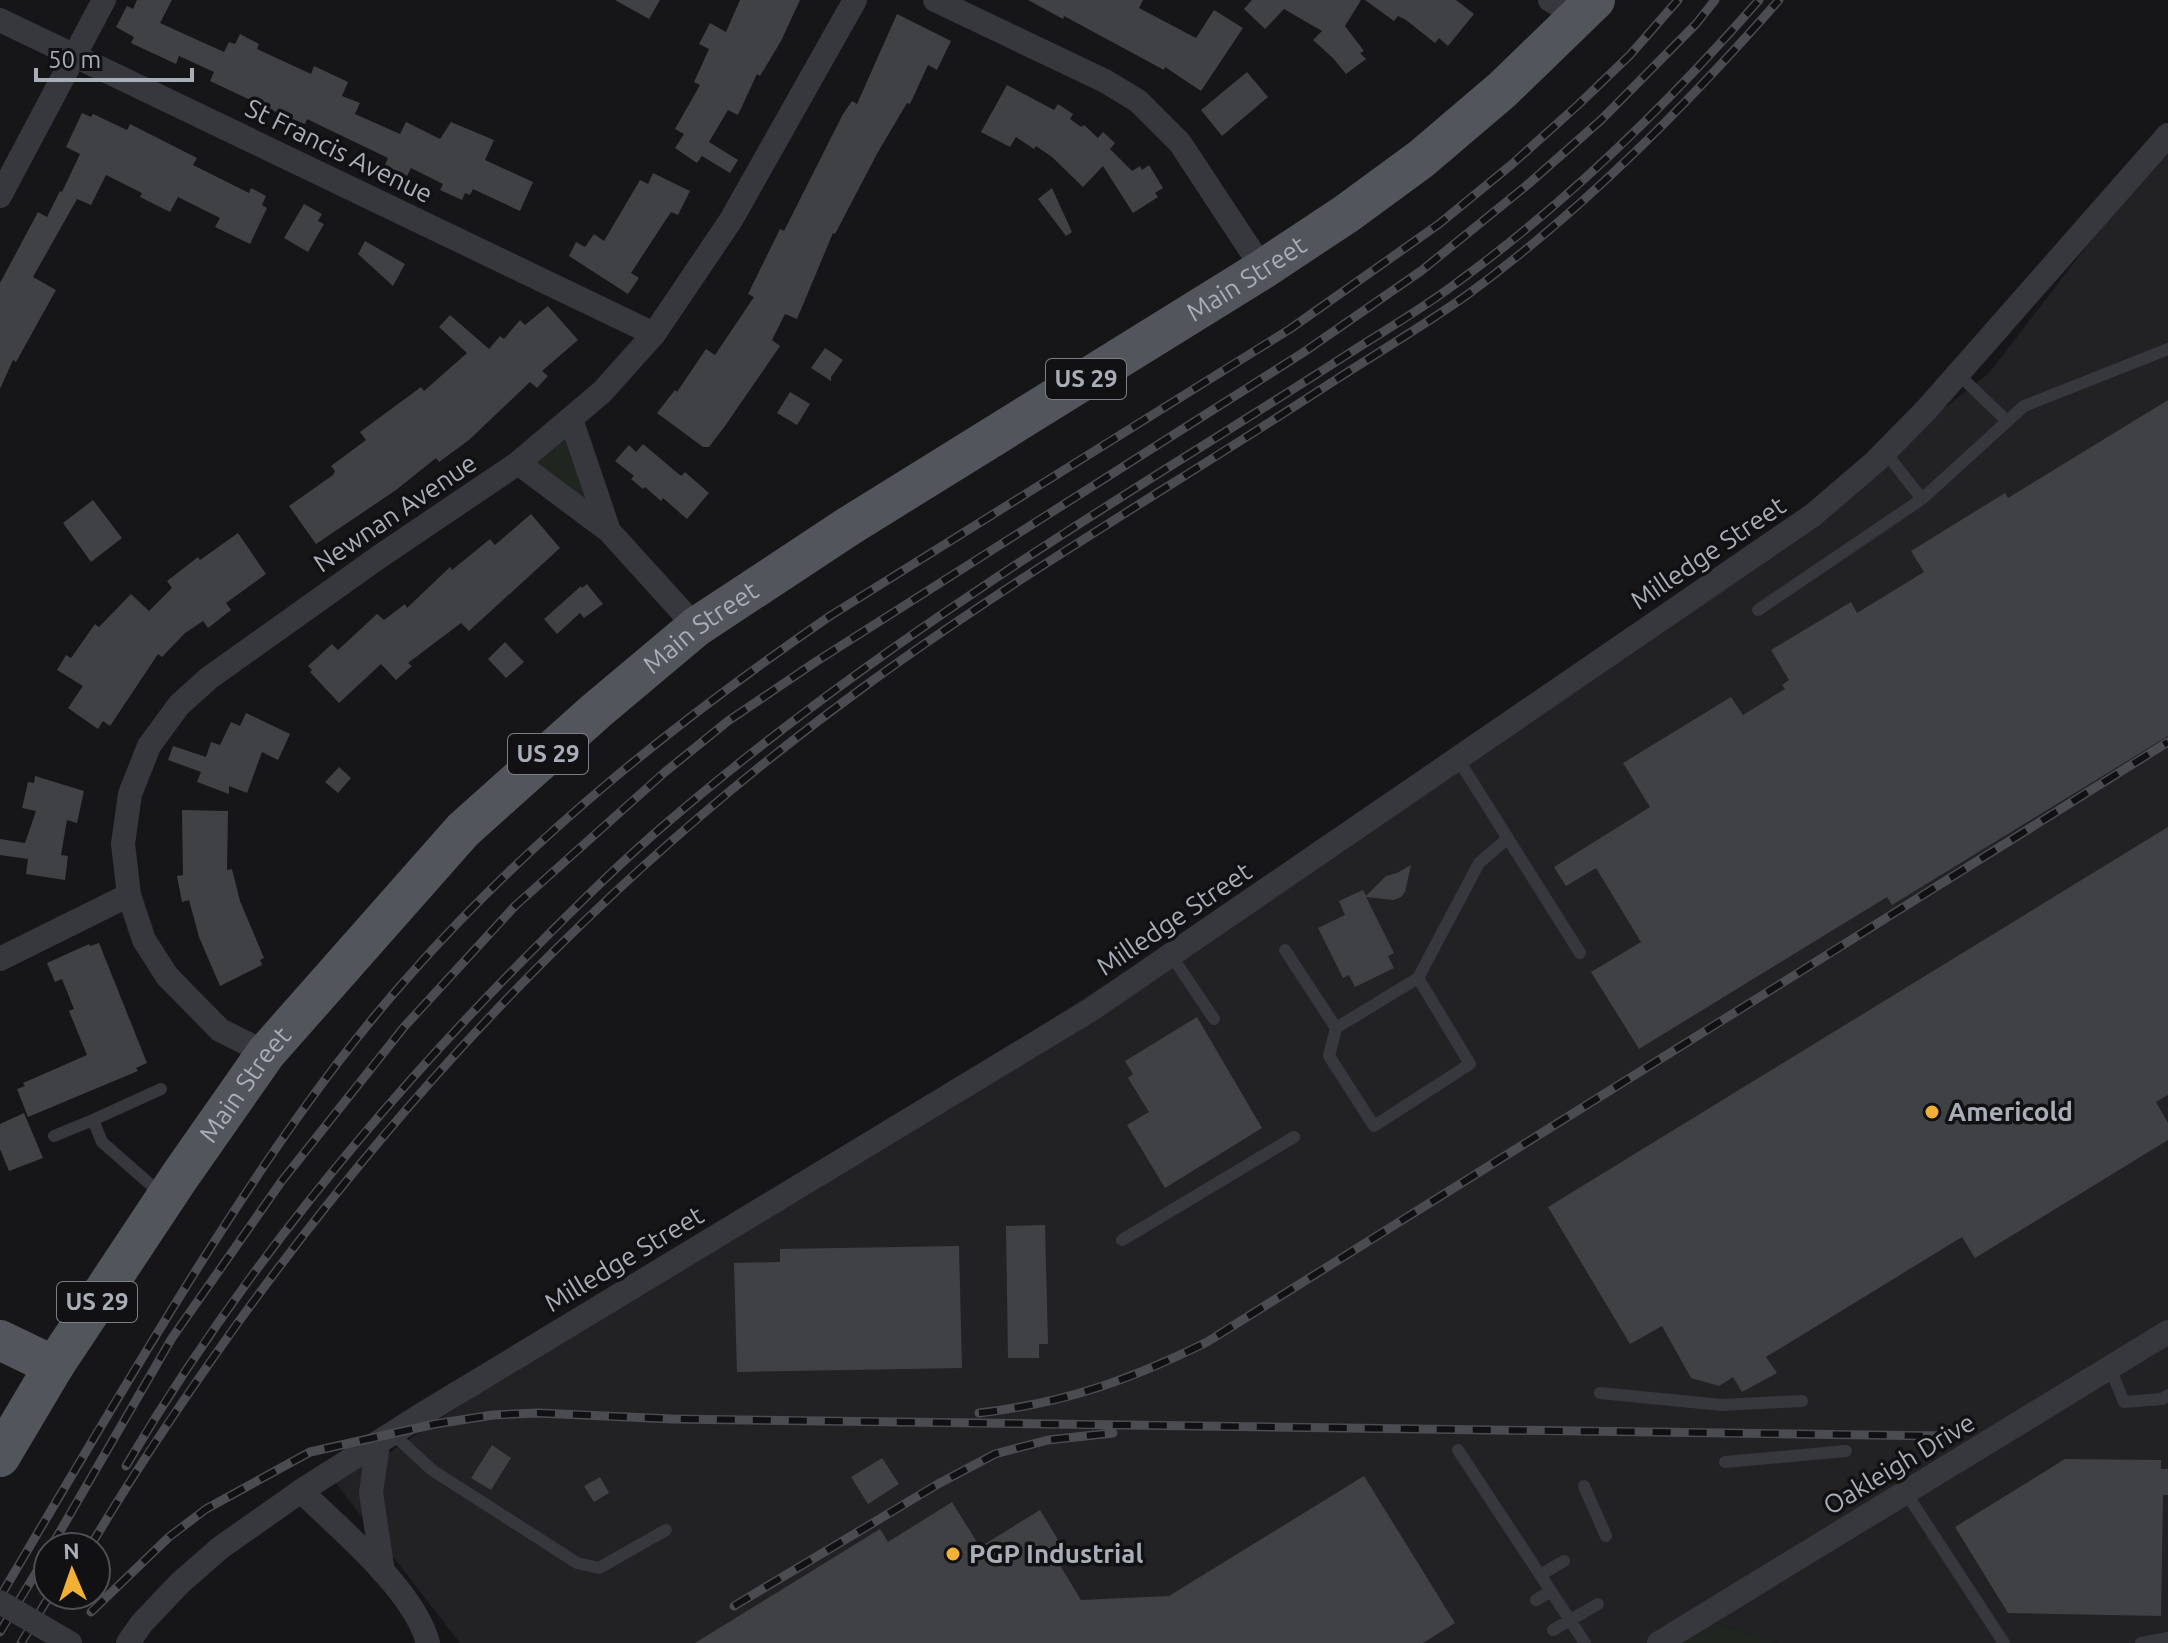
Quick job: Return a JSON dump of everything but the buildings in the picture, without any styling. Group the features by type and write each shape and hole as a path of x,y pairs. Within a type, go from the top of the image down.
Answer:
{"main road":[{"name":"Main Street","path":"0,1457 54,1366 266,1053 463,830 696,627 849,526 1263,269 1421,159 1502,90 1575,6"},
{"path":"0,1340 54,1366"}],"street":[{"path":"0,196 104,0"},
{"name":"Newnan Avenue","path":"266,1053 220,1030 167,976 144,940 129,895 123,844 130,794 149,746 179,705 209,678 518,463 602,392 654,334 731,220 855,0"},
{"path":"935,0 1105,81 1138,101 1180,143 1263,269"},
{"name":"St Francis Avenue","path":"0,20 654,334"},
{"name":"Milledge Street","path":"128,1643 142,1623 180,1583 220,1548 301,1491 1092,1009 1813,515 1885,452 1958,374 2168,135"},
{"path":"571,419 609,531"},
{"path":"518,463 609,531 696,627"},
{"path":"0,959 129,895"},
{"name":"Oakleigh Drive","path":"1659,1643 2168,1332"},
{"path":"383,1572 371,1493 386,1438"},
{"path":"301,1491 383,1572 424,1628 428,1643"},
{"path":"0,1602 70,1643"}],"lane":[{"path":"1758,610 1922,499 2024,406 2168,349"},
{"path":"1958,374 2007,421"},
{"path":"1885,452 1922,499"},
{"path":"1458,759 1580,953"},
{"path":"1418,978 1470,1064 1374,1126 1329,1056 1336,1028 1418,978 1479,863 1508,838"},
{"path":"1285,950 1336,1028"},
{"path":"1171,955 1214,1019"},
{"path":"54,1136 161,1089"},
{"path":"93,1120 102,1142 166,1198"},
{"path":"1122,1240 1294,1137"},
{"path":"2110,1368 2124,1402 2162,1399 2168,1395"},
{"path":"1600,1393 1722,1405 1802,1401"},
{"path":"386,1438 577,1563 599,1568 666,1530"},
{"path":"1458,1450 1585,1643"},
{"path":"1725,1462 1846,1451"},
{"path":"1584,1486 1606,1536"},
{"path":"1906,1493 2004,1643"},
{"path":"1540,1575 1564,1561"},
{"path":"1536,1600 1551,1591"},
{"path":"1553,1630 1598,1604"},
{"path":"2141,1643 2168,1638"}],"shaded area":[{"path":"2168,141 2168,1643 1778,1643 1690,1615 1650,1643 460,1643 320,1463 390,1452 765,1204 1247,893 1785,533 1989,373"},
{"path":"566,424 606,519 524,458"},
{"path":"1690,1615 1778,1643 1650,1643"}],"railway":[{"path":"0,1597 170,1312 296,1120 379,1011 505,875 662,739 830,616 1290,329 1439,224 1578,105 1630,55 1678,0"},
{"path":"60,1531 172,1338 281,1182 404,1027 515,906 665,772 728,721 817,661 1304,352 1421,271 1601,120 1696,24 1715,0"},
{"path":"126,1466 168,1397 260,1264 361,1138 468,1017 595,888 650,837 783,729 941,615 1459,281 1540,217 1617,149 1690,76 1759,0"},
{"path":"100,1531 180,1406 306,1232 451,1059 609,898 693,822 872,681 1045,564 1436,316 1510,262 1631,156 1779,0"},
{"path":"979,1413 1040,1403 1096,1388 1151,1368 1207,1342 2168,742"},
{"path":"91,1612 169,1537 206,1509 310,1452 435,1424 493,1415 538,1413 672,1419 1946,1436"},
{"path":"734,1606 938,1484 995,1454 1048,1440 1113,1433"},
{"path":"0,1632 32,1579"},
{"path":"21,1643 40,1611"}],"place":[{"name":"Americold","path":"1932,1112"},
{"name":"PGP Industrial","path":"953,1554"}]}
